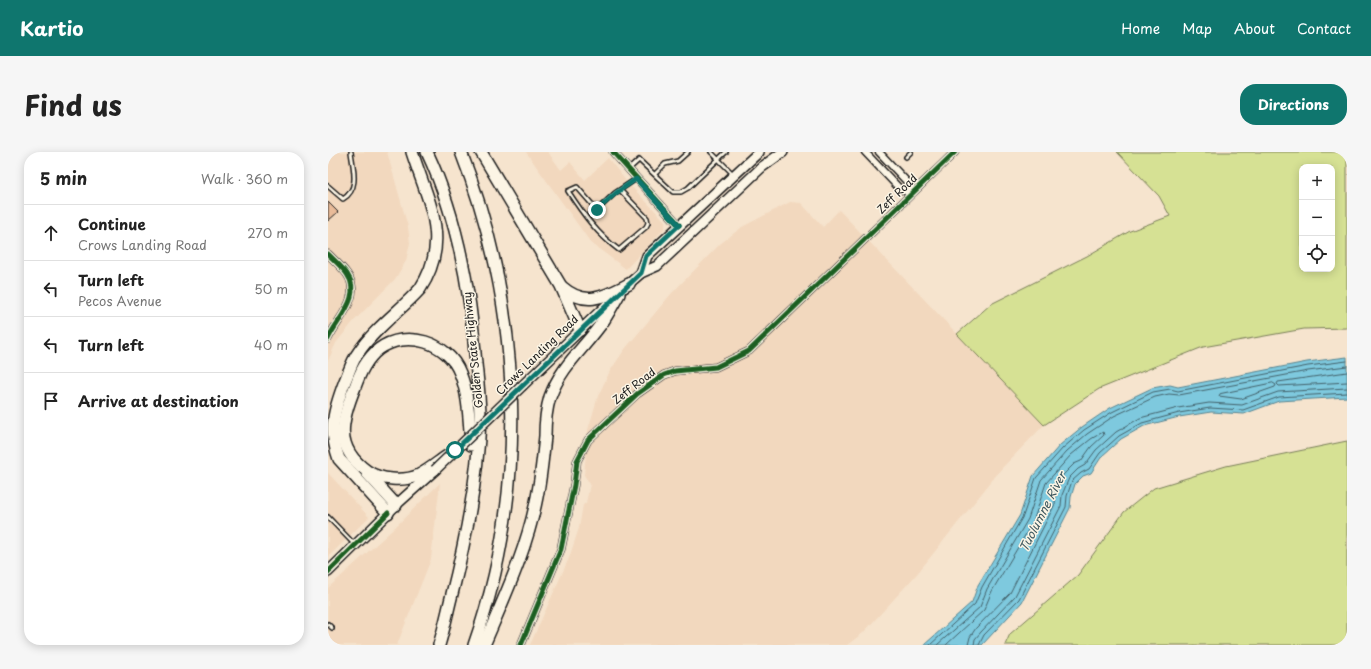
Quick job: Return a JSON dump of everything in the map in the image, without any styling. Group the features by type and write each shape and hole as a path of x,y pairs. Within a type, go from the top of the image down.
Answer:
{"highway":[{"path":"388,513 339,460 331,437 331,422 335,407 358,353 420,289 426,279 435,254 437,238 435,222 412,152"},
{"name":"Golden State Highway","path":"428,152 451,222 460,256 471,315 480,418 475,479 459,568 446,624 439,645"},
{"path":"461,152 493,249 511,360 512,400 509,467 502,539 494,577 474,645"},
{"path":"481,152 561,286 580,330"},
{"path":"561,286 576,297 594,299 602,297 629,284"},
{"path":"484,645 528,537 537,495 545,436 545,421 550,397 562,373 574,355 603,321 619,294"},
{"path":"396,505 351,456 342,434 345,410 360,373 366,363 378,350 386,345 410,339 423,341 437,346 447,353 460,373 466,396 475,479"},
{"path":"360,466 379,477 391,479 411,478 433,468 455,450"}],"main road":[{"name":"Crows Landing Road","path":"641,273 646,256 759,152"},
{"name":"Crows Landing Road","path":"455,450 641,273 657,266 757,171 783,152"},
{"path":"328,572 433,468"}],"street":[{"path":"613,152 679,225"},
{"path":"865,152 900,188 912,194"},
{"path":"879,152 910,185 912,194"},
{"name":"Zeff Road","path":"521,645 561,549 574,485 577,461 588,440 637,394 664,376 676,371 716,366 749,351 955,152"},
{"path":"328,254 348,275 352,290 350,303 328,339"}],"lane":[{"path":"328,186 343,199 351,192 355,180 351,152"},
{"path":"655,174 665,164 678,161 688,152"},
{"path":"711,152 719,158 734,175"},
{"path":"628,170 639,160 673,192 680,192 688,188 726,152"},
{"path":"906,157 911,152"},
{"path":"620,190 647,218 648,223 618,250 589,222 568,191 578,187 597,210 620,190 636,179"},
{"path":"328,517 355,545"},
{"path":"328,624 332,628"}],"shaded area":[{"path":"328,152 387,152 408,227 410,243 406,261 395,279 354,321 336,343 328,361"},
{"path":"526,152 548,152 561,170 570,162 585,180 608,158 626,181 665,221 665,228 626,269 591,243"},
{"path":"790,202 801,203 823,227 839,210 1044,425 1002,468 916,575 863,633 847,645 530,645 569,558 579,528 583,505 586,503 590,484 584,475 588,430 598,396 610,371 625,349 671,294 720,244 742,227"},
{"path":"328,473 369,517 328,557"},
{"path":"440,483 431,559 397,645 328,645 328,588 390,532"}],"green space":[{"path":"1117,152 1347,152 1347,328 1304,329 1203,347 1099,389 1044,425 957,334 991,304 1087,256 1130,231 1170,216 1159,196"},
{"path":"1347,441 1347,645 1005,645 1010,634 1078,575 1124,512 1154,488 1226,466"}],"water":[{"name":"Tuolumne River","path":"1347,357 1347,397 1279,401 1244,414 1211,412 1179,417 1144,426 1121,439 1102,456 1091,473 1083,476 1075,484 1071,497 1070,508 1022,602 982,645 924,645 972,602 978,585 1020,515 1033,476 1060,445 1082,427 1110,408 1152,388 1170,385 1178,387 1307,362"}],"building":[{"path":"328,202 338,212 328,221"}],"cycle path":[{"path":"613,152 679,225"},
{"path":"521,645 561,549 574,485 577,461 588,440 637,394 664,375 675,371 716,367 749,351 955,152"},
{"path":"328,254 347,274 351,283 352,291 347,308 328,339"},
{"path":"328,572 388,513"}],"route":[{"path":"455,450 641,273 646,256 679,225 636,179 630,185 616,193 597,210"}]}
